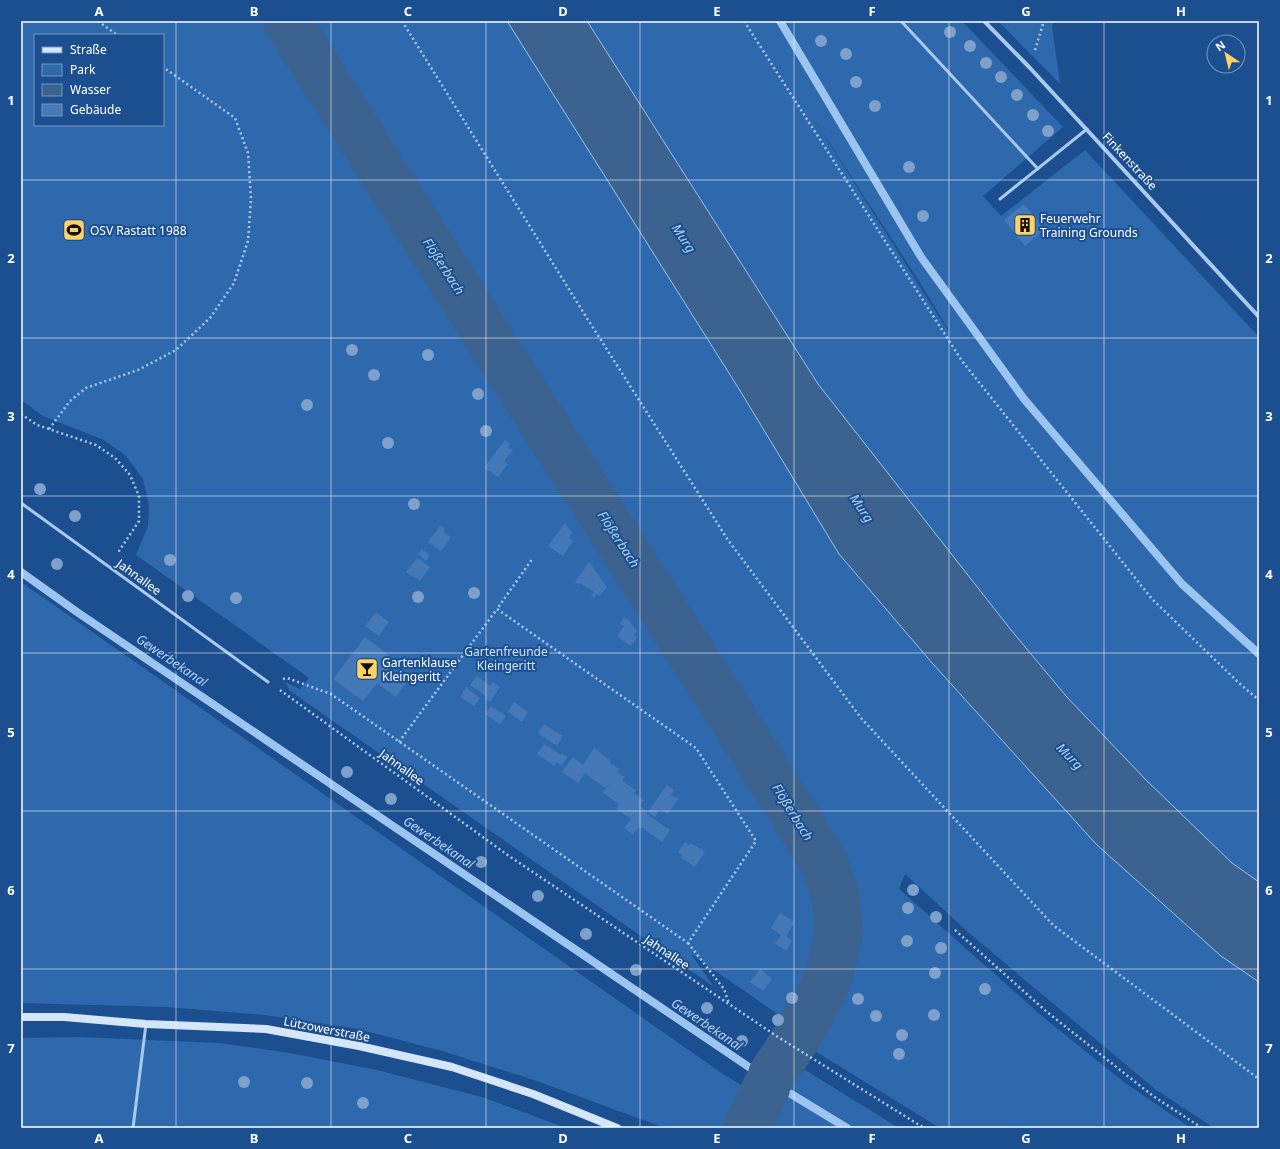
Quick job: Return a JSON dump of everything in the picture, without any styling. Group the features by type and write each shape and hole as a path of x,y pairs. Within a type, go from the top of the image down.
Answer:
{"main road":[{"name":"Lützowerstraße","path":"21,1017 64,1017 146,1024 266,1029 367,1048 452,1067 533,1094 617,1128"}],"street":[{"name":"Finkenstraße","path":"984,21 1087,129 1259,317"}],"lane":[{"path":"901,21 1038,169"},
{"path":"1000,199 1087,129"},
{"name":"Jahnallee","path":"21,503 268,682"},
{"path":"133,1128 146,1024"}],"path":[{"path":"98,21 116,34"},
{"path":"402,21 581,309 728,540 860,718 1053,925 1259,1079"},
{"path":"744,21 962,360 1152,599 1240,684 1259,700"},
{"path":"1030,68 1044,21"},
{"path":"49,429 70,401 86,388 138,370 176,350 210,318 234,283 248,241 251,199 248,153 235,118 164,68"},
{"path":"21,414 37,425 96,445 116,458 130,475 139,496 139,521 127,539"},
{"path":"399,742 533,558"},
{"path":"497,609 696,748 756,841 688,943"},
{"path":"268,682 287,678 331,694 688,943 724,989 729,1005"},
{"name":"Jahnallee","path":"268,682 509,856 729,1005 924,1128"},
{"path":"955,930 1047,1012 1154,1096 1202,1128"}],"green space":[{"name":"Gartenfreunde Kleingeritt","path":"21,21 279,21 786,815 816,869 827,902 832,928 828,955 818,984 795,1026 691,954 714,987 290,691 285,682 300,689 309,678 136,555 148,526 149,505 143,479 126,456 104,440 43,416 21,400"},
{"path":"298,21 507,21 739,389 839,554 933,664 1096,844 1221,956 1259,982 1259,1128 1214,1128 1155,1089 969,933 905,874 899,889 1043,1017 1125,1083 1191,1128 940,1128 805,1045 846,964 847,932 844,895 823,841 778,774"},
{"path":"587,21 962,21 1063,127 983,196 1001,216 1085,150 1259,337 1259,882 1232,863 1145,779 1066,696 1011,630 818,384","holes":["810,113 919,281 949,331"]},
{"path":"998,21 1054,21 1052,26 1060,84"},
{"path":"21,582 720,1072 746,1088 722,1128 665,1128 537,1081 442,1051 358,1029 265,1015 166,1007 21,1003"},
{"path":"79,1037 220,1043 290,1053 377,1070 482,1097 566,1128 21,1128 21,1038"},
{"path":"797,1065 899,1128 768,1128"}],"water":[{"name":"Murg","path":"507,21 587,21 818,384 1011,630 1066,696 1145,779 1232,863 1259,882 1259,982 1221,956 1096,844 933,664 839,554 739,389"}],"building":[{"name":"Feuerwehr Training Grounds","path":"1024,204 1045,229 1025,246 1004,220"},
{"path":"505,440 510,444 508,447 513,450 504,461 508,464 498,477 484,468"},
{"path":"565,523 572,533 569,538 573,541 563,556 548,546"},
{"path":"441,525 445,528 443,532 451,537 441,551 428,542"},
{"path":"422,549 430,555 426,561 418,554"},
{"path":"417,558 430,567 420,581 406,572"},
{"path":"589,562 607,587 600,596 597,594 594,598 591,596 594,592 580,583 575,582"},
{"path":"376,612 389,622 379,636 365,626"},
{"path":"624,617 637,631 634,635 637,637 631,646 617,636 624,626 620,624"},
{"path":"365,637 394,659 390,663 386,660 382,665 406,683 396,697 377,683 363,701 333,679"},
{"path":"477,676 490,686 493,682 500,687 490,702 484,698 486,696 470,685"},
{"path":"466,687 480,698 474,706 460,697"},
{"path":"514,702 528,712 522,722 508,712"},
{"path":"491,706 506,716 500,724 485,714"},
{"path":"544,724 563,736 557,746 538,733"},
{"path":"544,744 561,755 562,753 568,757 561,766 557,762 554,766 537,754"},
{"path":"594,748 619,769 617,772 625,777 622,781 636,790 634,793 644,800 640,806 648,812 647,814 670,830 662,842 643,828 638,828 633,834 624,828 631,819 616,809 619,804 603,793 609,785 605,788 585,773 578,783 562,772 573,757 583,765"},
{"path":"667,785 674,790 671,795 678,799 668,814 660,809 655,817 648,812"},
{"path":"685,842 689,845 691,843 705,852 695,867 680,857 682,855 678,852"},
{"path":"780,913 795,922 786,936 792,941 786,951 775,943 781,935 771,928"},
{"path":"760,969 772,979 763,991 750,982"}],"waterway":[{"name":"Flößerbach","path":"287,21 793,812 825,865 836,899 839,933 828,978 818,1000 795,1040 772,1075"},
{"path":"780,21 921,257 1024,399 1182,584 1259,654"},
{"name":"Gewerbekanal","path":"21,572 77,612 768,1080 847,1128"},
{"name":"Flößerbach","path":"747,1128 766,1088"}],"place":[{"name":"Feuerwehr Training Grounds","path":"1025,225"},
{"name":"OSV Rastatt 1988","path":"74,230"},
{"name":"Gartenklause Kleingeritt","path":"367,669"}]}
